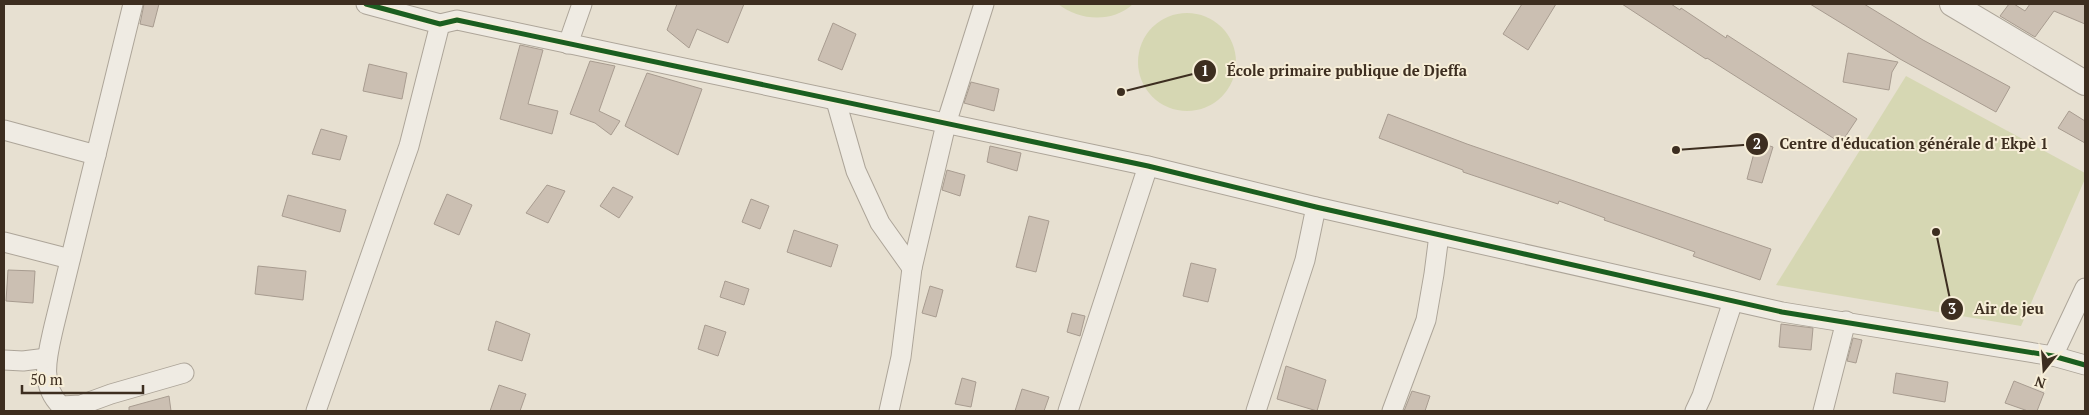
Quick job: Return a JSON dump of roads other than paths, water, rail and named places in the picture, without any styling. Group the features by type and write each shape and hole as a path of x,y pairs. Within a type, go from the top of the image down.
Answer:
{"street":[{"path":"133,4 47,358 46,382 53,398 61,409 81,405 111,394 184,373"},
{"path":"366,4 452,16 568,44 1148,166 1316,207 1782,312 2053,356 2085,364"},
{"path":"568,44 582,4"},
{"path":"889,411 901,357 912,268 946,124 984,4"},
{"path":"1952,4 2085,83"},
{"path":"316,411 452,16"},
{"path":"836,101 856,171 880,223 912,268"},
{"path":"4,130 96,156"},
{"path":"1068,411 1148,166"},
{"path":"1256,411 1305,260 1316,207"},
{"path":"1392,411 1426,320 1439,235"},
{"path":"4,242 70,259"},
{"path":"2053,356 2085,288"},
{"path":"1694,411 1702,396 1733,301"},
{"path":"1822,411 1846,321"},
{"path":"4,360 23,361 47,358"}],"place":[{"name":"École primaire publique de Djeffa","path":"1121,92"},
{"name":"Centre d'éducation générale d' Ekpè 1","path":"1676,150"},
{"name":"Air de jeu","path":"1936,232"}]}
